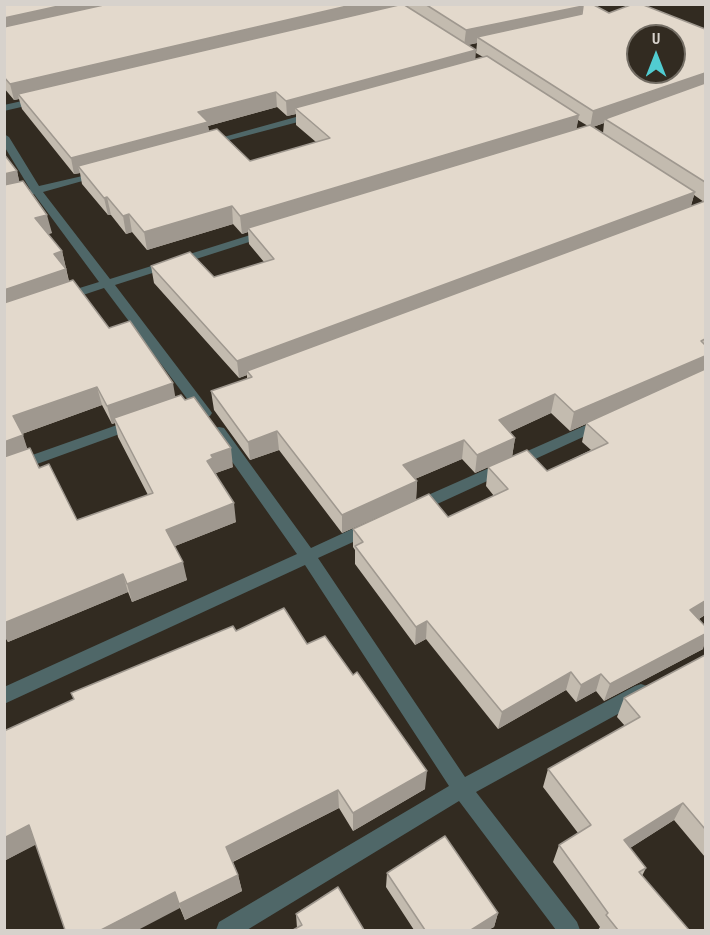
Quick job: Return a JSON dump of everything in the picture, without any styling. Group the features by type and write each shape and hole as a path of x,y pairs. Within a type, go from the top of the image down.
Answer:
{"street":[{"path":"4,108 50,97"},
{"path":"192,147 325,112"},
{"path":"4,137 37,190 197,401 308,556 462,789 569,930"},
{"path":"4,199 115,168"},
{"path":"56,300 107,281 283,228"},
{"path":"405,512 620,415"},
{"path":"4,471 143,421"},
{"path":"4,696 383,522"},
{"path":"227,930 462,789 655,685"}],"building":[{"path":"4,4 68,4 4,18"},
{"path":"108,4 356,4 10,84 4,77 4,27"},
{"path":"403,4 476,50 286,101 276,92 198,112 208,122 71,158 18,94"},
{"path":"425,4 592,4 609,13 633,4 641,4 705,29 705,73 686,79 686,24 626,24 626,84 673,84 593,111 477,37 582,14 583,6 466,30"},
{"path":"487,56 579,115 240,216 232,206 144,232 129,214 123,216 107,197 104,198 78,166 217,129 250,161 330,138 295,108"},
{"path":"705,83 705,182 605,119"},
{"path":"590,125 695,192 237,361 151,266 190,252 214,277 274,259 248,228"},
{"path":"4,154 17,171 4,174"},
{"path":"23,181 47,215 35,218 62,251 54,254 66,269 4,290 4,185"},
{"path":"705,201 705,339 701,341 705,345 705,356 574,412 555,394 499,420 515,438 477,455 464,440 403,465 417,481 342,515 277,431 248,442 211,391 252,377 247,371"},
{"path":"73,280 109,328 130,321 173,383 107,406 97,387 13,416 23,435 4,442 4,303"},
{"path":"705,369 705,601 690,610 705,626 705,634 610,684 601,674 581,685 571,672 502,712 427,621 416,627 355,546 363,542 353,529 429,494 448,517 508,489 488,467 527,450 547,471 608,443 586,423"},
{"path":"181,395 185,400 194,397 231,448 211,455 213,458 207,461 234,503 166,530 183,562 127,584 123,574 4,623 4,457 30,448 39,468 49,464 77,520 153,493 114,418"},
{"path":"284,608 307,644 325,636 353,675 357,672 427,771 353,813 338,790 226,847 238,875 179,904 175,892 101,930 65,930 29,825 4,838 4,731 74,699 71,693 233,626 236,631"},
{"path":"705,655 705,829 683,803 624,840 646,868 639,872 689,930 618,930 559,845 591,825 548,769 640,717 624,698"},
{"path":"445,836 498,913 471,930 425,930 387,873"},
{"path":"338,887 364,930 293,930 302,925 296,914"}]}
